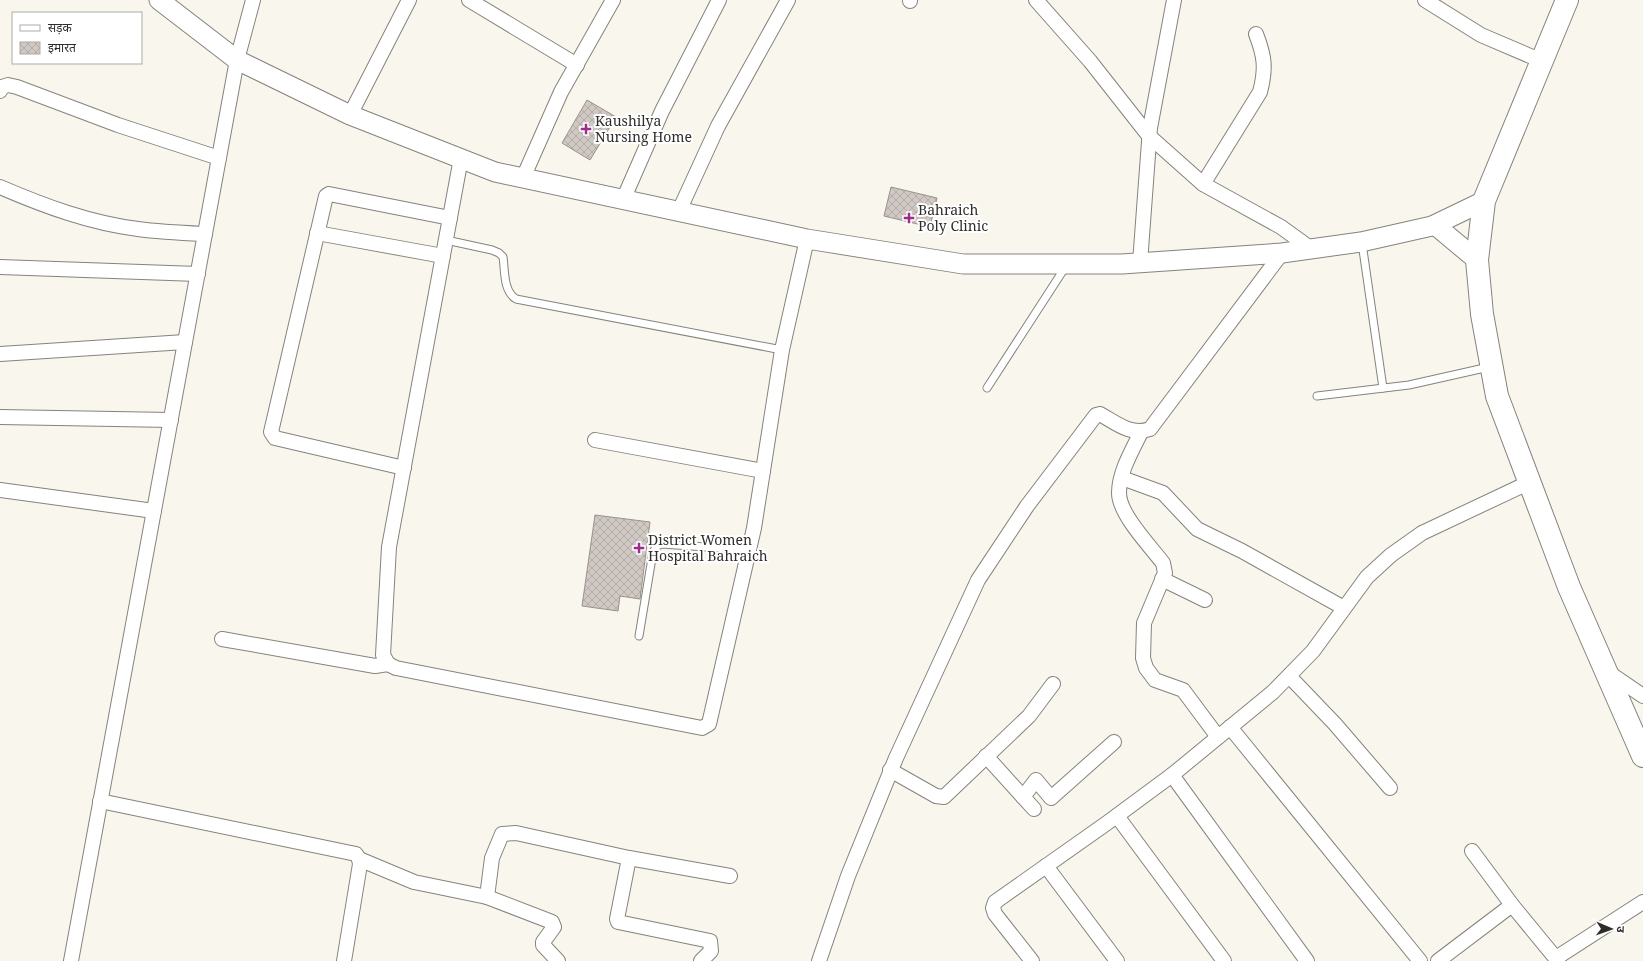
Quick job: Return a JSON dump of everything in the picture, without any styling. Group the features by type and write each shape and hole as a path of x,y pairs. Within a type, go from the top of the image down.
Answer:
{"main road":[{"path":"159,0 237,60 350,115 495,172 806,239 963,264 1140,263 1282,253 1361,242 1435,225 1484,201"},
{"path":"1567,0 1484,201 1477,260 1482,314 1497,396 1569,587 1643,756"},
{"path":"1435,225 1477,260"}],"street":[{"path":"71,961 237,60 253,0"},
{"path":"350,115 409,0"},
{"path":"469,0 577,65"},
{"path":"522,178 561,92 613,0"},
{"path":"624,200 662,111 719,0"},
{"path":"679,211 718,126 788,0"},
{"path":"1036,0 1090,61 1149,136 1203,184 1281,227 1310,248"},
{"path":"1140,263 1149,136 1174,0"},
{"path":"1426,0 1481,35 1542,61"},
{"path":"1203,184 1260,92 1264,76 1264,59 1256,34"},
{"path":"0,91 2,87 17,87 118,125 219,158"},
{"path":"461,158 389,547 383,655 388,664 396,668 702,728 709,724 749,550 782,350 806,239"},
{"path":"0,187 58,210 103,222 138,229 205,234"},
{"path":"404,468 275,438 272,436 272,432 317,232 325,199 329,194 450,218"},
{"path":"317,232 443,256"},
{"path":"819,961 848,876 890,770 978,580 1027,506 1096,415 1100,414 1133,432 1141,432 1150,429 1282,253"},
{"path":"0,267 198,274"},
{"path":"0,354 185,342"},
{"path":"0,417 171,420"},
{"path":"1141,432 1127,463 1119,493 1125,513 1163,563 1165,573 1144,623 1143,658 1146,668 1155,680 1183,690 1218,737"},
{"path":"595,440 763,471"},
{"path":"1122,478 1163,493 1197,529 1242,551 1344,608"},
{"path":"1032,961 995,914 993,908 996,902 1172,775 1273,692 1313,651 1367,576 1391,555 1422,533 1530,482"},
{"path":"0,490 154,511"},
{"path":"1162,579 1206,600"},
{"path":"222,639 375,666 388,664"},
{"path":"1606,671 1643,696"},
{"path":"1289,676 1335,724 1390,788"},
{"path":"890,770 936,796 944,797 1029,716 1053,684"},
{"path":"1230,727 1420,961"},
{"path":"1023,797 1036,780 1052,798 1114,742"},
{"path":"986,756 1034,809"},
{"path":"1172,775 1307,961"},
{"path":"100,801 356,854 359,859 414,882 487,897 554,923 554,927 543,942 543,945 558,961"},
{"path":"1117,816 1224,961"},
{"path":"487,897 492,858 502,834 516,833 629,858 730,876"},
{"path":"1472,851 1512,905 1557,960 1643,902"},
{"path":"629,858 617,918 618,922 710,941 711,951 701,961"},
{"path":"344,961 359,859"},
{"path":"1046,866 1117,961"},
{"path":"1438,961 1512,905"}],"lane":[{"path":"446,240 492,250 499,253 503,257 508,290 511,296 516,299 782,350"},
{"path":"1361,242 1383,388"},
{"path":"987,388 1067,264"},
{"path":"1317,396 1409,385 1491,366"},
{"path":"639,636 653,552 657,546 662,544 749,550"}],"building":[{"path":"587,100 616,117 590,160 562,143"},
{"path":"891,187 937,198 930,227 884,216"},
{"path":"595,515 650,522 640,599 620,596 618,611 582,606"}],"place":[{"name":"Kaushilya Nursing Home","path":"586,129"},
{"name":"Bahraich Poly Clinic","path":"909,218"},
{"name":"District Women Hospital Bahraich","path":"639,548"}]}
